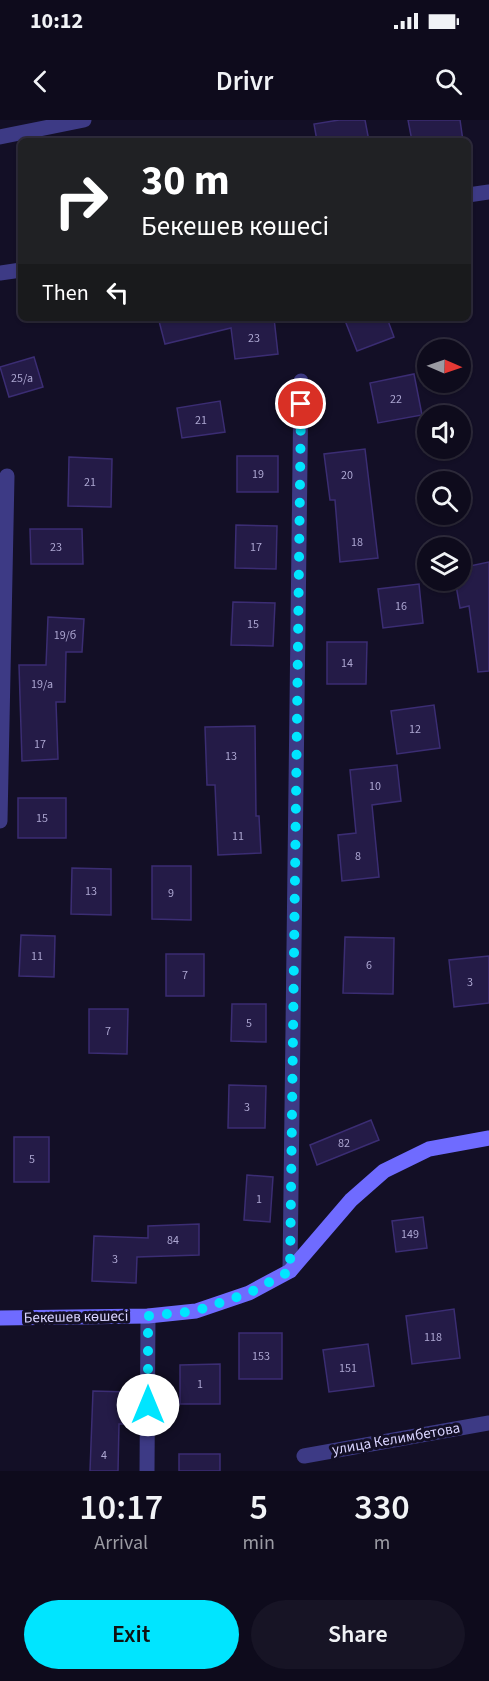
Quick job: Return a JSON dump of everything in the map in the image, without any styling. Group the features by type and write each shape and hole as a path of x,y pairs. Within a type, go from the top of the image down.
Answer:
{"main road":[{"name":"Бекешев көшесі","path":"0,1318 148,1316 196,1311 249,1293 290,1271 351,1200 384,1171 429,1149 489,1138"}],"street":[{"path":"0,138 84,120"},
{"path":"471,195 489,192"},
{"path":"0,273 18,270"},
{"path":"290,1271 301,381"},
{"path":"0,821 7,476"},
{"path":"147,1471 148,1316"},
{"name":"улица Келимбетова","path":"304,1456 489,1423"}],"building":[{"path":"339,120 365,120 368,138 316,138 314,124"},
{"path":"408,120 460,120 463,138 411,138"},
{"path":"159,321 274,321 278,354 235,359 231,328 165,344"},
{"path":"345,321 388,321 394,337 357,351"},
{"path":"34,357 43,387 9,397 0,367"},
{"path":"414,374 420,405 417,405 417,416 378,423 370,383"},
{"path":"220,401 225,432 182,438 177,408"},
{"path":"365,449 378,558 340,562 335,500 330,500 324,454"},
{"path":"237,456 278,456 278,492 237,492"},
{"path":"69,457 112,459 111,507 68,506"},
{"path":"236,525 277,526 276,569 235,568"},
{"path":"30,529 82,529 83,564 31,564"},
{"path":"489,562 489,671 478,672 469,606 460,608 457,591 471,591 471,566"},
{"path":"417,584 423,623 383,628 378,589"},
{"path":"233,602 275,603 273,646 231,645"},
{"path":"48,617 84,619 82,652 66,652 65,702 56,702 58,759 22,761 19,665 46,665"},
{"path":"327,642 367,642 366,684 327,684"},
{"path":"434,705 440,748 397,754 391,711"},
{"path":"255,726 256,816 259,816 261,853 218,855 215,785 207,785 205,727"},
{"path":"397,765 401,801 372,805 379,877 342,881 338,835 356,833 350,770"},
{"path":"18,798 66,798 66,838 18,838"},
{"path":"152,866 191,866 191,920 152,919"},
{"path":"72,868 111,869 111,915 71,914"},
{"path":"21,935 55,936 54,977 19,976"},
{"path":"345,937 394,938 393,994 343,993"},
{"path":"166,954 204,954 204,996 166,996"},
{"path":"489,956 489,1003 454,1007 449,960"},
{"path":"232,1004 266,1004 266,1042 231,1041"},
{"path":"89,1009 128,1009 127,1054 89,1053"},
{"path":"229,1085 266,1086 265,1128 228,1128"},
{"path":"371,1120 379,1140 317,1165 310,1145"},
{"path":"14,1137 49,1137 49,1182 14,1182"},
{"path":"247,1175 273,1177 270,1222 244,1220"},
{"path":"423,1217 427,1248 396,1252 392,1221"},
{"path":"199,1224 199,1255 137,1257 136,1283 92,1281 94,1236 148,1238 148,1226"},
{"path":"454,1309 460,1358 412,1364 406,1316"},
{"path":"239,1333 282,1333 282,1379 239,1379"},
{"path":"368,1344 374,1386 329,1392 323,1350"},
{"path":"220,1364 220,1404 180,1404 180,1365"},
{"path":"93,1391 129,1392 129,1424 119,1424 118,1471 90,1471"},
{"path":"179,1454 220,1454 220,1471 179,1471"}],"route":[{"path":"148,1405 148,1316 196,1311 249,1293 290,1271 301,404"}]}
